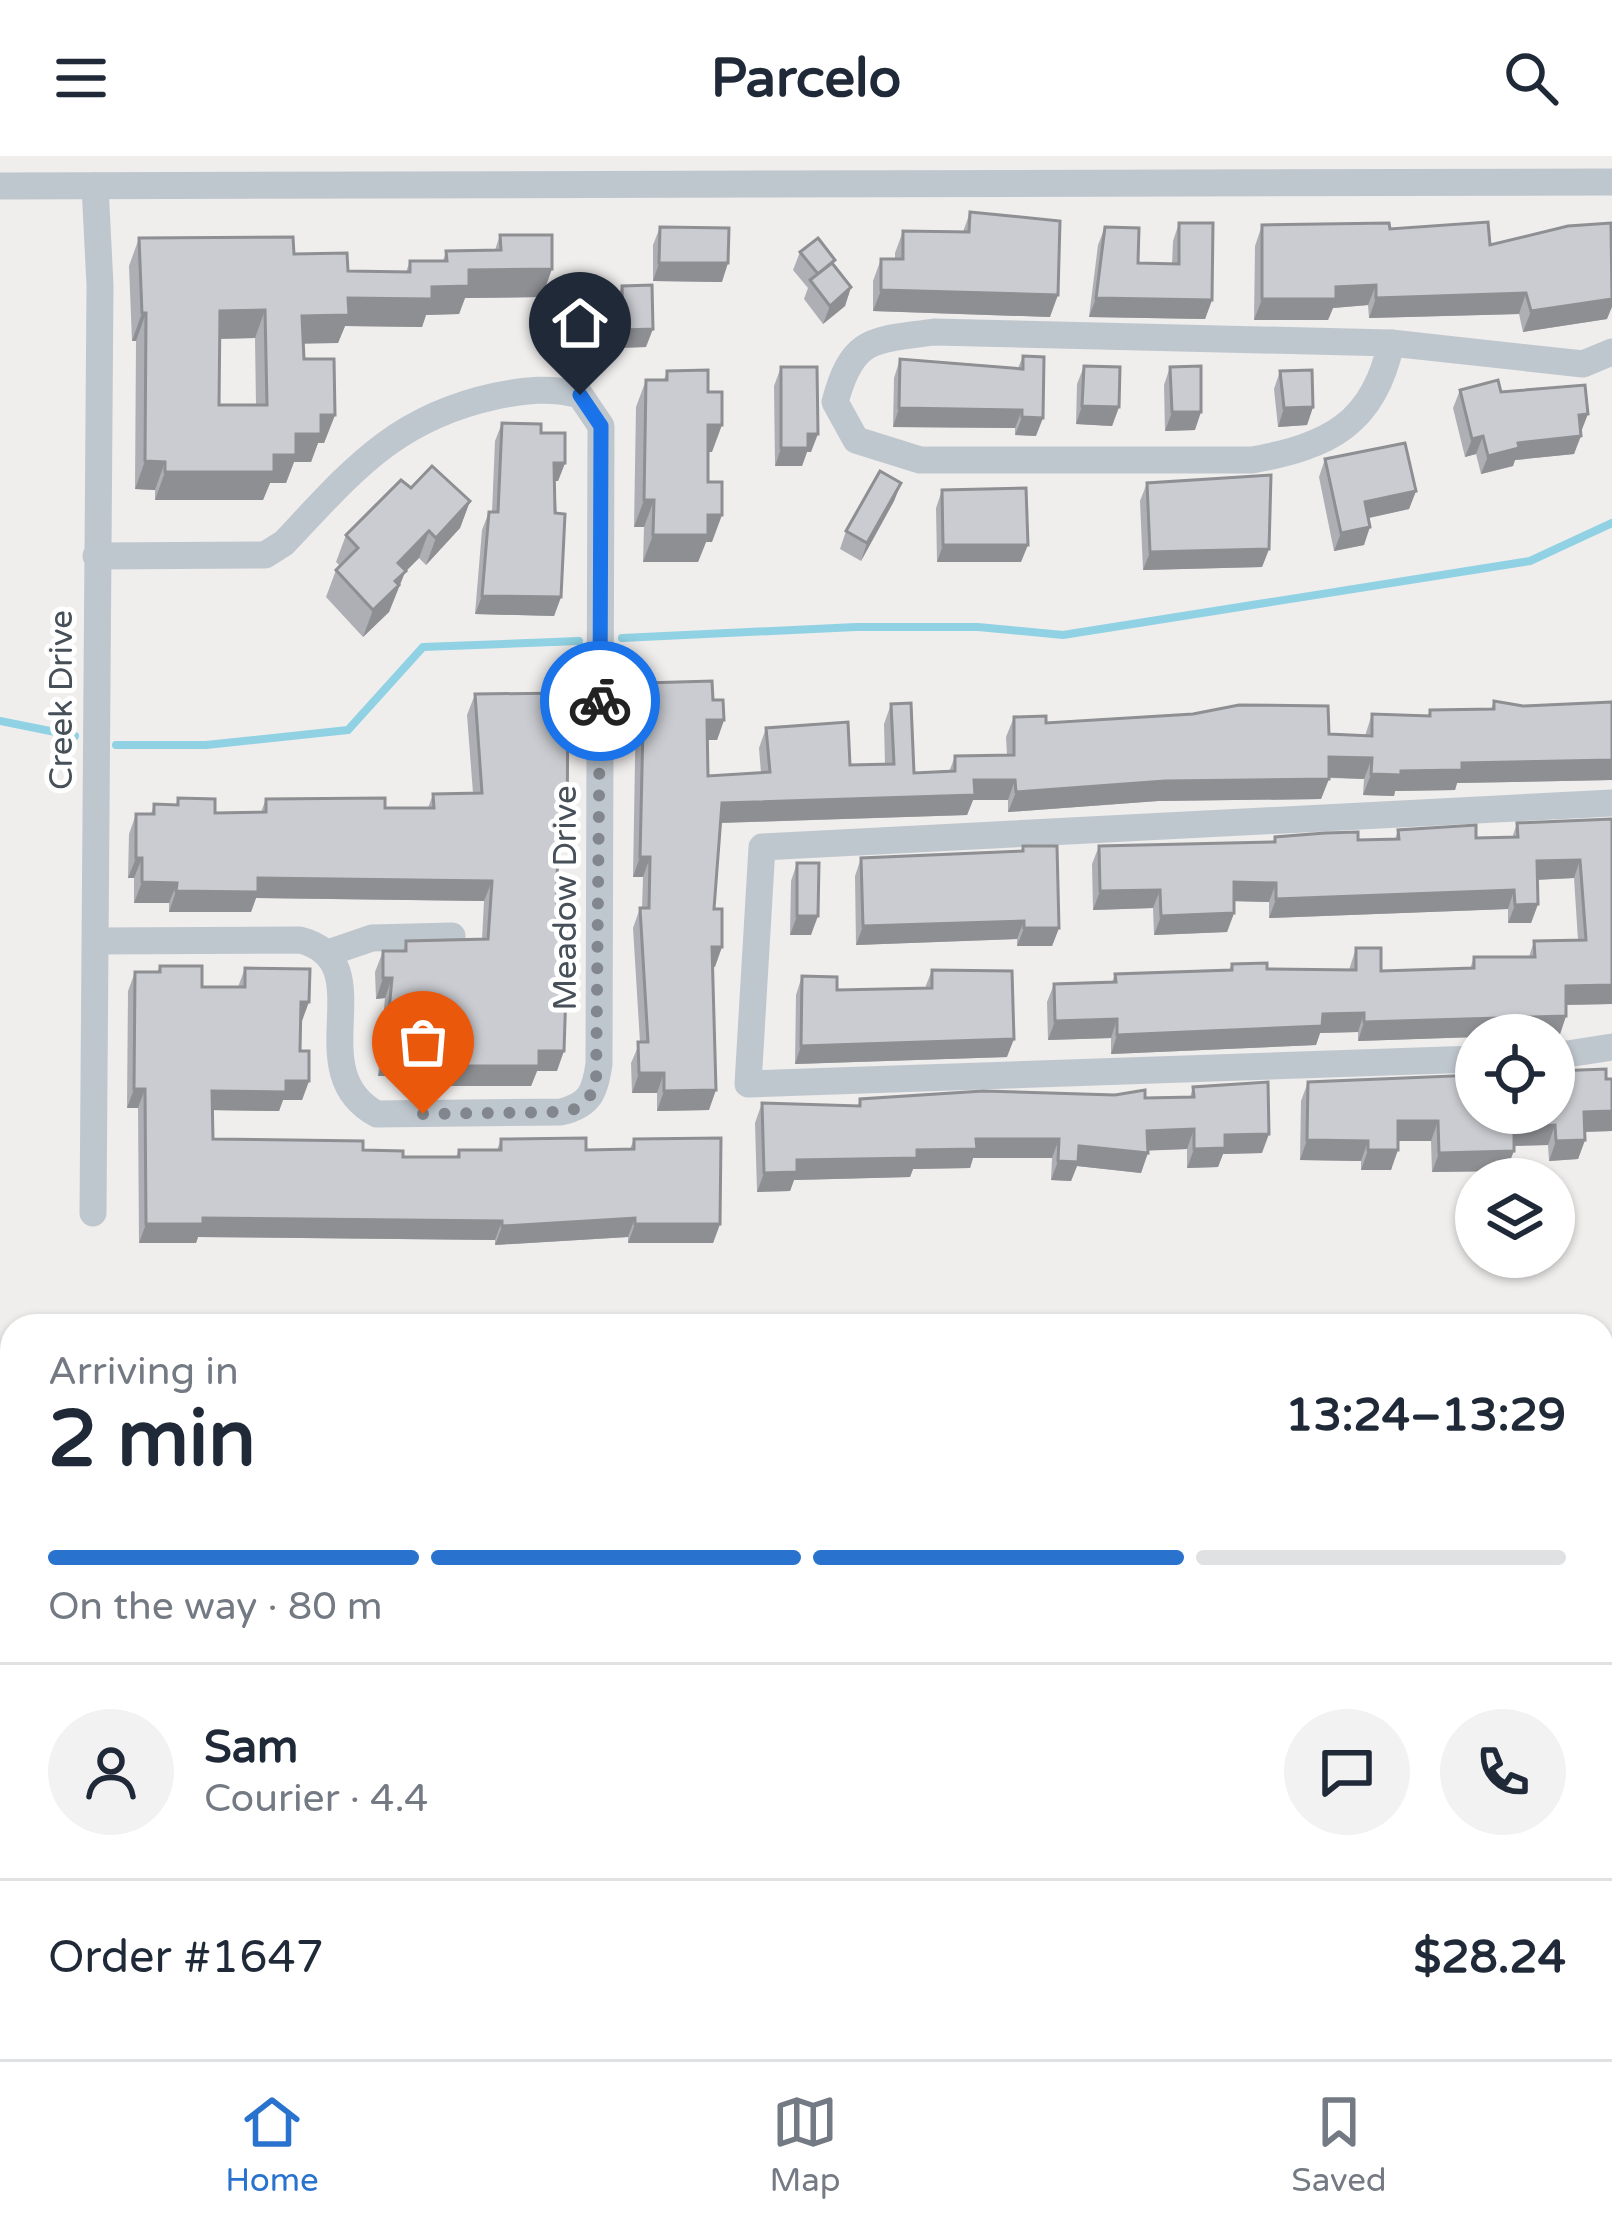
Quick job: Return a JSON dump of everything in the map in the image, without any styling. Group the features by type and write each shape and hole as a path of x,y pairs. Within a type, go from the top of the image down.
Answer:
{"street":[{"path":"218,156 218,185"},
{"path":"0,186 1397,169 1612,182"},
{"name":"Creek Drive","path":"94,1213 100,285 95,186"},
{"path":"1391,344 1384,379 1359,417 1305,451 1252,460 920,460 856,440 835,403 845,364 874,340 934,332 1391,344 1583,364 1612,352"},
{"name":"Meadow Drive","path":"96,556 265,555 284,543 367,456 420,419 524,390 580,395 593,410 601,426 596,1090 575,1109 560,1112 376,1114 360,1105 341,1078 341,983 328,953"},
{"path":"1455,1060 748,1084 762,847 1612,803"},
{"path":"97,941 300,940 328,953 372,938 452,936"},
{"path":"1575,1053 1612,1047"}],"building":[{"path":"970,212 1060,221 1058,295 881,290 881,259 903,259 903,231 969,232"},
{"path":"1488,222 1490,245 1568,226 1611,223 1612,299 1531,311 1526,293 1376,298 1376,285 1336,287 1336,299 1262,299 1262,225 1389,223 1390,229"},
{"path":"1179,223 1213,223 1212,300 1096,298 1105,227 1139,228 1138,263 1179,264"},
{"path":"660,227 729,228 728,263 659,263"},
{"path":"500,235 552,235 552,269 469,270 469,286 432,287 432,299 348,298 349,315 302,316 304,359 334,359 335,415 321,415 321,434 296,434 296,455 274,455 274,472 165,472 165,462 145,461 146,313 142,313 139,238 293,237 294,254 347,253 348,271 410,272 410,261 447,261 446,251 501,250","holes":["265,310 267,405 219,405 220,311"]},
{"path":"818,238 835,260 818,274 800,252"},
{"path":"832,263 851,287 830,306 810,280"},
{"path":"652,285 653,329 623,330 622,286"},
{"path":"1023,356 1044,357 1043,418 1022,417 1022,410 899,408 900,359 1023,369"},
{"path":"1084,366 1120,367 1119,407 1082,406"},
{"path":"1201,366 1201,412 1172,412 1170,367"},
{"path":"781,367 817,367 818,434 808,434 808,448 781,448"},
{"path":"708,370 708,392 722,392 722,425 708,425 708,482 722,482 722,515 708,515 708,535 653,535 654,500 644,500 646,380 667,380 667,371"},
{"path":"1312,370 1313,407 1284,408 1280,371"},
{"path":"1498,380 1501,392 1585,385 1588,414 1579,415 1581,436 1518,443 1519,448 1488,456 1483,436 1472,439 1460,390"},
{"path":"502,423 541,424 541,433 565,433 565,463 554,463 555,513 565,514 561,597 482,596 489,512 498,512"},
{"path":"1405,443 1416,491 1365,502 1370,527 1341,533 1325,459"},
{"path":"432,466 470,501 436,538 429,531 398,563 406,571 395,581 399,585 373,610 336,570 358,548 346,535 401,480 411,488"},
{"path":"880,471 901,483 867,543 846,531"},
{"path":"1271,475 1269,549 1150,552 1147,483"},
{"path":"1026,488 1028,545 943,545 942,490"},
{"path":"712,681 713,700 723,700 724,720 707,720 708,776 770,772 766,728 848,722 850,765 894,764 891,704 911,703 914,773 955,771 955,756 1014,755 1014,717 1046,716 1046,723 1193,714 1239,705 1328,706 1329,734 1372,736 1372,714 1430,716 1430,710 1494,709 1494,701 1523,706 1612,702 1612,760 1462,763 1462,770 1401,771 1401,775 1371,774 1372,758 1329,757 1329,779 1165,781 1016,792 1015,780 974,780 975,795 722,803 714,909 722,909 722,947 712,947 716,1090 664,1091 664,1073 639,1073 638,1042 648,1042 640,908 649,908 650,857 640,857 644,683"},
{"path":"568,693 567,837 558,837 556,930 568,930 564,1051 539,1051 539,1066 408,1066 408,1055 385,1055 392,978 383,978 383,951 406,951 406,941 488,939 492,881 258,878 258,892 176,891 177,883 142,882 142,858 136,858 136,814 154,814 154,804 178,805 178,798 215,799 215,813 266,812 266,799 385,798 385,808 434,808 433,794 482,793 475,694"},
{"path":"1612,819 1612,985 1566,986 1566,1014 1455,1014 1455,1019 1364,1022 1364,1013 1323,1014 1322,1026 1117,1035 1117,1019 1055,1021 1054,984 1116,982 1115,974 1232,970 1232,964 1267,963 1267,969 1356,970 1356,948 1381,948 1381,971 1474,968 1474,957 1535,957 1534,941 1586,940 1580,860 1537,861 1538,904 1515,905 1514,890 1276,899 1276,883 1234,882 1234,913 1161,916 1160,890 1100,891 1099,846 1275,842 1275,837 1358,832 1358,840 1399,839 1398,830 1476,825 1476,838 1518,837 1517,823"},
{"path":"1023,846 1057,846 1059,928 1024,928 1024,921 863,926 861,858 1023,851"},
{"path":"797,863 819,863 818,916 797,916"},
{"path":"160,966 202,966 202,987 245,987 245,968 310,969 309,1002 301,1002 300,1051 309,1051 309,1081 286,1081 286,1092 212,1091 213,1139 363,1141 363,1150 403,1151 403,1157 459,1157 459,1150 501,1150 501,1139 586,1138 586,1150 634,1149 634,1139 721,1138 720,1224 635,1224 635,1218 502,1226 502,1221 203,1218 203,1224 146,1224 145,1089 134,1089 135,972 160,972"},
{"path":"932,970 1012,971 1014,1039 801,1046 802,976 837,977 837,990 932,988"},
{"path":"1606,1069 1606,1079 1612,1079 1612,1111 1584,1112 1585,1140 1556,1141 1556,1134 1575,1134 1575,1070"},
{"path":"1455,1076 1455,1134 1514,1134 1514,1151 1439,1153 1438,1121 1398,1121 1398,1150 1368,1150 1368,1141 1307,1140 1308,1082"},
{"path":"1268,1082 1269,1134 1225,1135 1225,1148 1194,1149 1194,1129 1147,1131 1148,1153 1079,1146 1078,1162 1058,1161 1059,1139 976,1139 977,1149 917,1150 917,1158 797,1160 797,1172 764,1173 762,1103 860,1106 860,1099 983,1091 1115,1095 1145,1090 1145,1098 1194,1097 1193,1087"}],"waterway":[{"path":"622,638 856,627 978,627 1063,635 1530,561 1612,523"},
{"path":"116,745 206,745 348,730 423,647 579,641"},
{"path":"0,721 75,736"}],"way so far":[{"path":"423,1114 560,1112 575,1109 596,1090 600,701"}],"route":[{"path":"580,395 601,426 600,701"}]}
